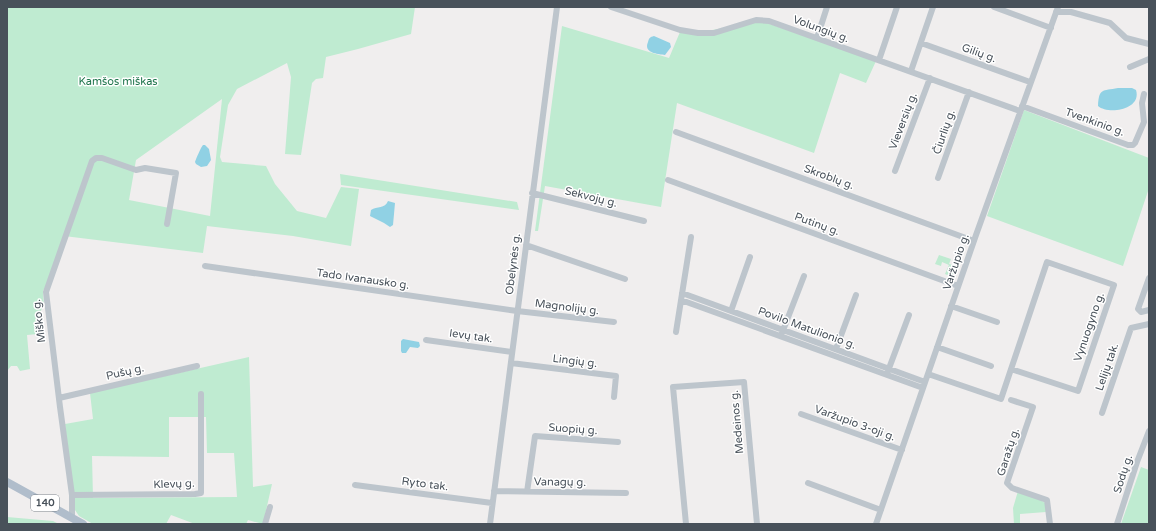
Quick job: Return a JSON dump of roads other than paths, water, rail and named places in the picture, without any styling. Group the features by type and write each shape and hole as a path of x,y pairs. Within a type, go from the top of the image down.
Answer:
{"main road":[{"name":"140","path":"7,482 83,524"}],"street":[{"name":"Obelynės g.","path":"490,524 557,7"},
{"name":"Volungių g.","path":"611,7 690,32 702,34 714,33 747,22 763,20 778,23 910,72 1021,108"},
{"path":"817,38 827,7"},
{"path":"879,60 897,7"},
{"path":"910,72 932,7"},
{"path":"994,7 1051,28"},
{"path":"1057,9 1110,23 1126,38 1149,44"},
{"name":"Varžupio g.","path":"876,524 958,286 1057,9"},
{"name":"Gilių g.","path":"921,43 1030,82"},
{"path":"1130,67 1149,59"},
{"name":"Vieversių g.","path":"895,171 930,78"},
{"name":"Čiurlių g.","path":"938,178 969,92"},
{"name":"Tvenkinio g.","path":"1021,108 1128,145 1132,145 1136,143 1144,122 1142,103 1144,94"},
{"name":"Skroblų g.","path":"676,132 974,241"},
{"name":"Miško g.","path":"72,518 72,495 46,292 92,161 96,158 102,158 136,170 145,168 176,173 167,224"},
{"name":"Putinų g.","path":"668,180 958,286"},
{"name":"Sekvojų g.","path":"532,193 644,221"},
{"path":"676,332 692,237"},
{"path":"526,245 625,280"},
{"path":"731,311 750,257"},
{"name":"Vynuogyno g.","path":"928,374 1001,399 1011,369 1047,262 1114,285 1078,391 1011,369"},
{"name":"Tado Ivanausko g.","path":"205,266 517,311"},
{"path":"782,333 804,276"},
{"path":"1149,278 1138,309 1141,312 1149,310"},
{"path":"836,350 856,295"},
{"name":"Povilo Matulionio g.","path":"682,296 731,311 782,333 836,350 888,372"},
{"name":"Povilo Matulionio g.","path":"682,296 924,385"},
{"path":"951,306 997,322"},
{"name":"Magnolijų g.","path":"517,311 614,322"},
{"path":"888,372 909,314"},
{"name":"Lelijų tak.","path":"1102,413 1131,328 1149,324"},
{"name":"Ievų tak.","path":"426,340 512,352"},
{"path":"937,348 991,366"},
{"name":"Lingių g.","path":"511,363 616,376 614,396"},
{"name":"Pušų g.","path":"59,398 197,366"},
{"name":"Medeinos g.","path":"686,524 673,388 744,382 757,524"},
{"name":"Klevų g.","path":"72,495 201,493 200,394"},
{"name":"Garažų g.","path":"1011,400 1033,407 1007,483 1012,488 1047,500 1050,524"},
{"name":"Varžupio 3-oji g.","path":"801,414 902,450"},
{"name":"Sodų g.","path":"1117,524 1139,455 1149,431"},
{"name":"Suopių g.","path":"528,492 535,436 618,442"},
{"path":"808,483 882,510"},
{"name":"Ryto tak.","path":"355,485 492,503"},
{"name":"Vanagų g.","path":"494,491 626,493"},
{"path":"265,524 270,507"}],"water":[{"path":"654,36 670,43 671,47 665,55 649,51 647,46 649,40"},
{"path":"1118,88 1132,88 1136,90 1134,102 1123,109 1116,110 1103,109 1098,106 1099,96 1102,91"},
{"path":"203,145 209,149 211,160 207,166 201,167 195,162"},
{"path":"388,201 395,203 393,225 390,227 370,216 371,210 387,204"},
{"path":"403,339 419,342 420,346 418,348 410,347 406,353 402,353 401,341"}],"park label":[{"name":"Kamšos miškas","path":"118,81"}]}
